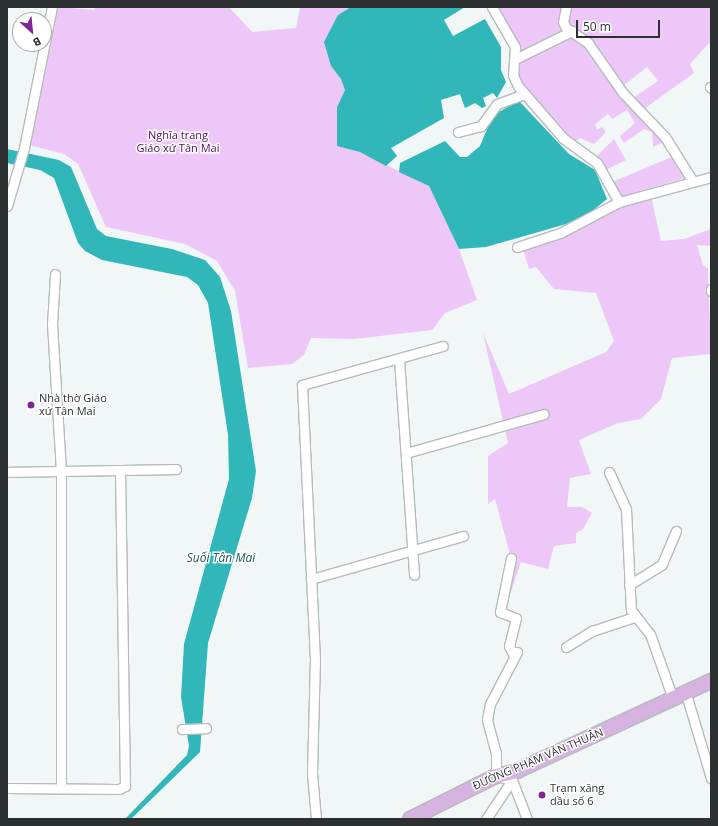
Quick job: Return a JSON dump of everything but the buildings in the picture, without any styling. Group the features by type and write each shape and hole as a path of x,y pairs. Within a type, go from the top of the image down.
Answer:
{"main road":[{"name":"ĐƯỜNG PHẠM VĂN THUẬN","path":"410,819 496,776 517,771 711,681"}],"street":[{"path":"7,206 24,148 52,7"},
{"path":"492,7 513,40 515,81 524,94 563,138 596,163 619,202"},
{"path":"566,7 563,22 588,43 627,98 665,137 692,180"},
{"path":"515,59 572,31"},
{"path":"458,132 481,126 497,104 524,94"},
{"path":"517,247 560,233 619,202 692,180 711,177"},
{"path":"55,274 52,324 61,471 61,788"},
{"path":"316,819 311,578 302,385 443,346"},
{"path":"399,359 414,574"},
{"path":"406,453 544,414"},
{"path":"7,472 176,469"},
{"path":"7,788 119,789 125,786 120,470"},
{"path":"609,472 626,509 629,585 634,617 650,634 679,696 711,778"},
{"path":"629,585 662,564 676,531"},
{"path":"311,578 463,536"},
{"path":"511,558 500,612 516,618 509,646 514,654 517,652 490,704 487,720 496,752 496,776 512,780"},
{"path":"566,647 592,631 634,617"},
{"path":"182,729 206,728"},
{"path":"486,819 512,780"},
{"path":"512,780 527,819"}],"green space":[{"name":"Nghĩa trang Giáo xứ Tân Mai","path":"56,7 94,10 95,7 229,7 252,32 296,28 300,7 351,7 338,15 331,66 341,79 345,90 337,107 337,145 360,152 429,186 459,249 477,300 445,313 432,330 354,339 311,338 304,355 292,364 248,368 235,291 217,261 185,244 106,227 78,164 64,154 29,145 47,52 52,52 52,27"},
{"path":"497,7 711,7 711,41 690,64 694,73 644,109 633,98 658,81 647,67 623,86 590,39 572,27 520,52 517,40"},
{"path":"572,36 586,46 664,142 653,147 652,132 644,129 624,143 620,136 635,123 627,110 612,119 608,114 595,124 597,130 602,127 606,132 594,144 580,138 574,143 563,134 519,82 517,73 519,62"},
{"path":"614,139 626,160 606,170 596,157"},
{"path":"674,156 685,178 620,197 612,182"},
{"path":"651,196 661,241 684,239 711,229 711,246 697,245 703,265 708,269 711,354 672,358 661,399 641,419 618,423 579,440 591,474 570,478 567,507 582,507 592,513 583,529 576,533 576,543 554,546 548,569 521,562 511,592 506,592 511,558 495,499 488,504 488,456 508,443 483,333 509,394 606,352 614,341 596,293 554,289 536,267 529,269 523,249 562,237 621,206"}],"water":[{"path":"351,7 465,7 444,20 453,36 485,19 501,47 501,70 506,82 497,98 493,93 483,98 486,106 482,108 475,103 465,108 460,94 441,100 444,118 391,148 397,156 386,166 360,152 337,146 337,107 345,90 341,79 331,66 324,42 338,15"},
{"path":"519,101 569,154 595,170 607,199 591,212 566,224 486,247 459,249 429,186 399,172 400,163 445,141 460,157 467,157 480,146 493,115"},
{"name":"Suối Tân Mai","path":"7,149 59,160 71,167 97,229 106,236 172,249 205,260 220,277 231,311 256,471 252,498 208,643 200,752 131,819 125,819 187,755 189,746 181,697 184,644 229,479 228,435 208,303 198,285 187,277 102,260 85,251 78,243 54,178 40,170 7,163"}],"place":[{"name":"Nhà thờ Giáo xứ Tân Mai","path":"31,405"},
{"name":"Trạm xăng dầu số 6","path":"542,795"}]}
